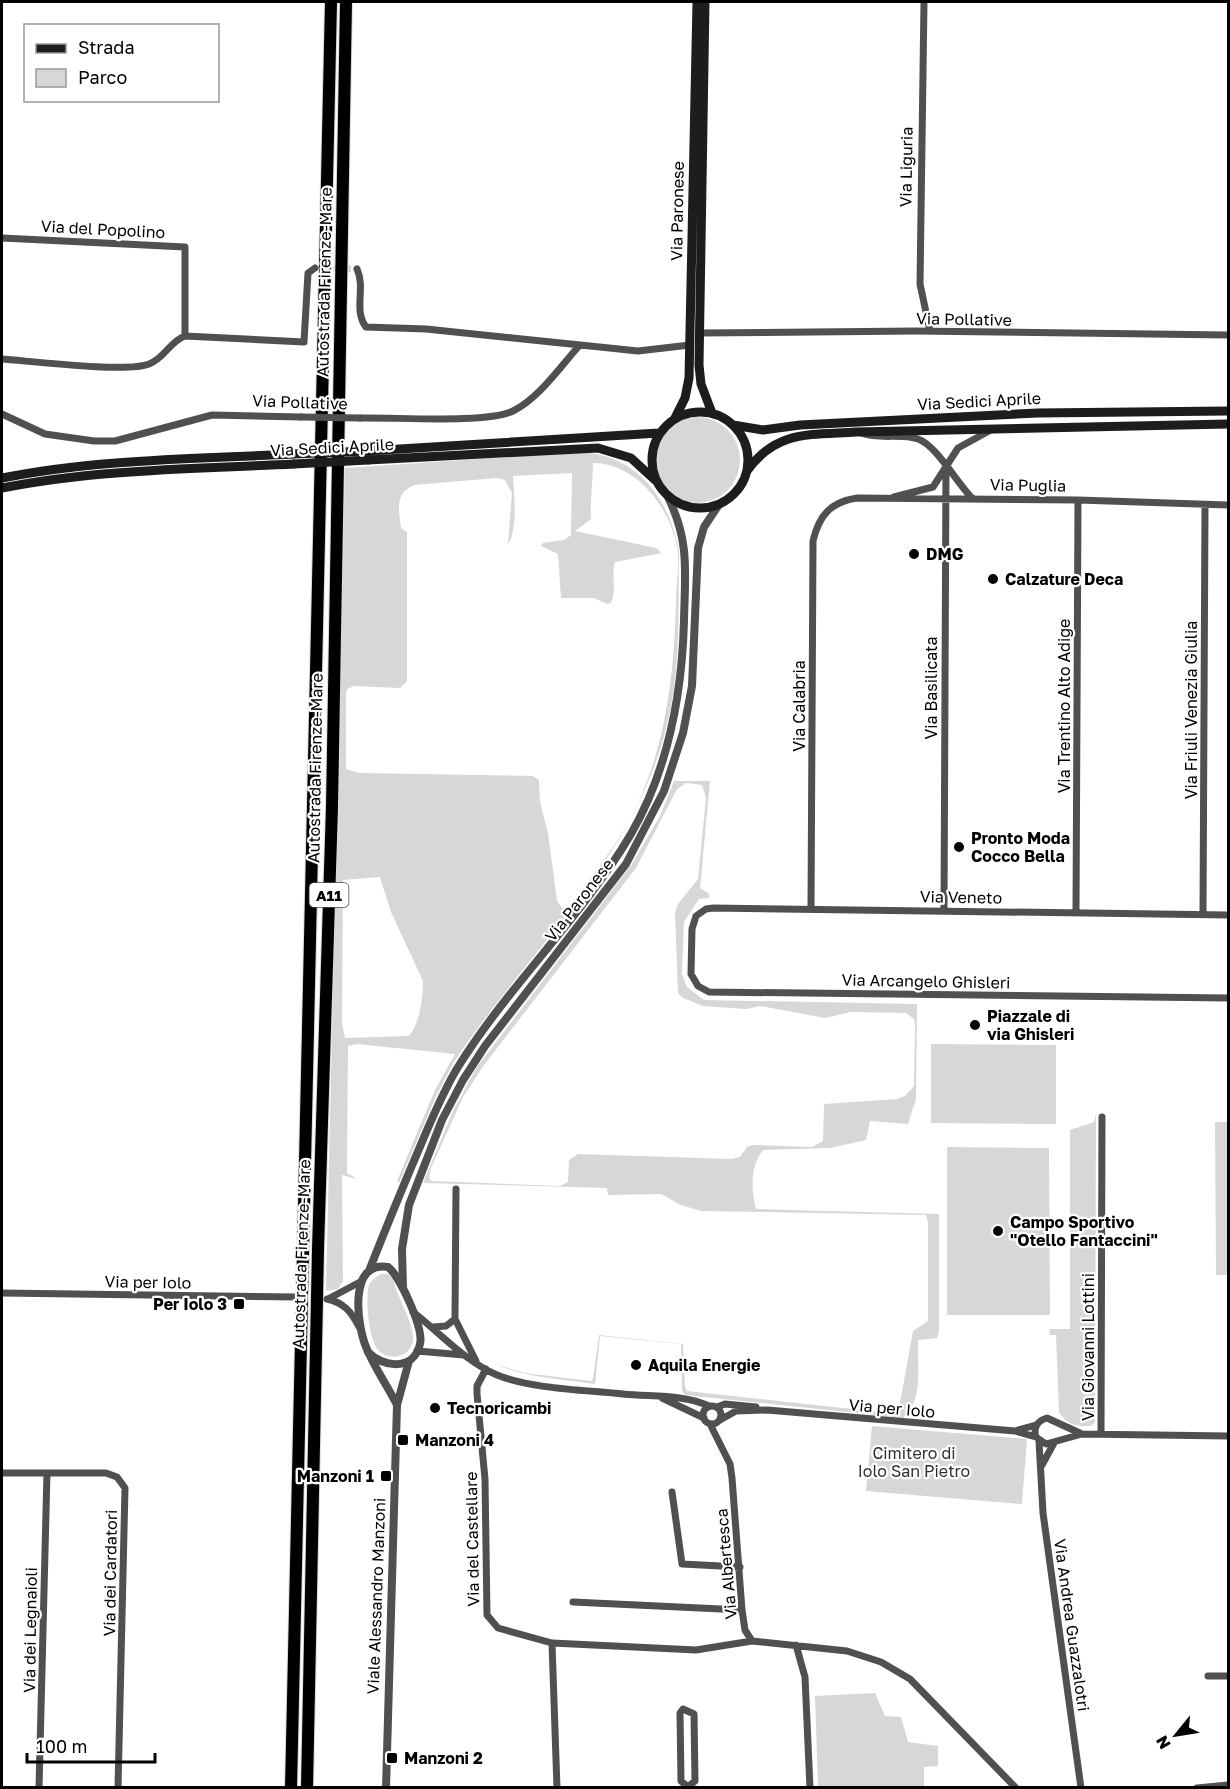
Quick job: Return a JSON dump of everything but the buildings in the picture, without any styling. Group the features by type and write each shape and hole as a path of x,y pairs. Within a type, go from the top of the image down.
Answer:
{"highway":[{"name":"Autostrada Firenze-Mare","path":"291,1788 331,2"},
{"name":"Autostrada Firenze-Mare","path":"307,1788 318,1249 332,807 346,2"}],"main road":[{"name":"Via Paronese","path":"675,418 688,388 697,2"},
{"name":"Via Paronese","path":"705,2 700,375 712,413"},
{"name":"Via Sedici Aprile","path":"712,413 733,425 763,430 800,425 1038,412 1228,411"},
{"path":"655,481 651,457 659,433 675,418 697,412 712,413"},
{"name":"Via Sedici Aprile","path":"367,455 598,448 631,458 668,497 687,507 702,509 718,506 736,492 757,457 769,447 790,437 856,432 1228,424"},
{"path":"733,425 744,442 747,452 747,471"},
{"name":"Via Sedici Aprile","path":"2,489 123,473 659,433"},
{"name":"Via Sedici Aprile","path":"2,478 70,468 154,461 294,459"}],"street":[{"name":"Via Liguria","path":"924,2 920,284 930,331"},
{"name":"Via del Popolino","path":"2,238 185,247 184,336"},
{"path":"2,359 77,365 144,366 159,359 174,341 184,336 304,342 308,273 315,268"},
{"path":"357,269 361,278 359,315 366,327 426,329 638,351 690,345"},
{"name":"Via Pollative","path":"700,333 930,331 1228,335"},
{"name":"Via Pollative","path":"2,414 45,434 94,441 115,441 212,416 464,418 502,414 513,411 532,396 579,346"},
{"path":"886,499 933,487 957,448 994,428"},
{"path":"856,432 872,437 918,439 935,450 957,482 972,498"},
{"name":"Via Basilicata","path":"944,910 946,465"},
{"name":"Via Paronese","path":"360,1282 369,1271 434,1113 455,1071 616,858 632,832 657,778 678,702 684,638 685,548 680,522 668,497"},
{"name":"Via Puglia","path":"829,508 840,501 972,498 1228,506"},
{"name":"Via Trentino Alto Adige","path":"1076,912 1078,500"},
{"name":"Via Paronese","path":"403,1288 402,1249 409,1205 442,1120 463,1080 485,1046 626,864 664,791 683,733 692,686 698,548 704,527 718,506"},
{"name":"Via Friuli Venezia Giulia","path":"1203,914 1205,506"},
{"name":"Via Calabria","path":"811,908 813,541 816,527 829,508"},
{"name":"Via Veneto","path":"696,916 706,909 713,908 1228,915"},
{"name":"Via Arcangelo Ghisleri","path":"696,916 692,929 691,974 698,986 709,992 1228,998"},
{"name":"Via Giovanni Lottini","path":"1101,1434 1102,1117"},
{"path":"456,1189 454,1319 483,1367"},
{"path":"368,1352 386,1364 409,1361 417,1351 421,1337 396,1275 388,1267 375,1267 369,1271"},
{"path":"360,1282 362,1332"},
{"path":"360,1282 344,1293 327,1299 343,1305 352,1313 362,1332 368,1352 398,1404"},
{"name":"Via per Iolo","path":"2,1293 295,1297"},
{"path":"411,1310 466,1356 483,1367 519,1381 662,1398 675,1397 717,1407 721,1411 720,1420 707,1421 662,1398"},
{"path":"433,1328 446,1326 454,1319"},
{"path":"417,1351 442,1351 466,1356"},
{"name":"Viale Alessandro Manzoni","path":"386,1788 398,1404 409,1361"},
{"name":"Via del Castellare","path":"483,1367 477,1386 485,1479 487,1615 498,1628 552,1643 696,1650 752,1641"},
{"name":"Via per Iolo","path":"717,1407 746,1405 767,1410"},
{"path":"707,1421 704,1410 709,1406"},
{"name":"Via per Iolo","path":"720,1420 742,1410 767,1410 1014,1431 1038,1439"},
{"path":"1082,1434 1047,1418 1036,1425 1038,1439 1046,1444 1082,1434 1228,1436"},
{"name":"Via Albertesca","path":"707,1421 730,1464 742,1610 745,1630 752,1641"},
{"path":"1056,1441 1061,1432 1058,1424"},
{"name":"Via per Iolo","path":"1014,1431 1036,1425"},
{"name":"Via Andrea Guazzalotri","path":"1038,1439 1042,1465 1043,1513 1081,1788"},
{"name":"Via Andrea Guazzalotri","path":"1042,1465 1056,1441"},
{"name":"Via dei Cardatori","path":"2,1473 112,1474 124,1488 118,1788"},
{"name":"Via dei Legnaioli","path":"39,1788 47,1473"},
{"path":"672,1492 682,1564 740,1567"},
{"path":"573,1602 742,1610"},
{"path":"752,1641 847,1651 881,1662 910,1679 1016,1788"},
{"path":"552,1643 557,1788"},
{"path":"796,1645 805,1677 810,1788"},
{"path":"1208,1676 1228,1676"},
{"path":"683,1709 694,1714 695,1749 695,1781 689,1787 681,1781 680,1713 683,1709"},
{"path":"681,1749 695,1749"},
{"path":"386,1776 392,1788"},
{"path":"1197,1788 1228,1785"}],"green space":[{"path":"697,417 713,421 727,430 736,444 740,460 736,476 727,490 713,499 697,503 681,499 667,490 658,476 654,460 658,444 667,430 681,421"},
{"path":"581,452 601,455 619,462 635,471 648,484 659,498 675,533 679,552 678,632 676,672 670,711 656,762 642,794 664,723 674,651 678,554 673,532 659,503 637,479 623,470 593,463 591,519 575,531 656,548 662,553 615,562 613,598 611,603 607,604 594,598 561,598 558,554 541,546 543,543 564,540 571,535 572,473 513,476 514,521 508,544 512,493 505,480 497,478 414,485 403,493 399,508 401,528 407,532 407,681 400,688 354,686 347,689 346,769 359,773 533,776 539,780 540,802 548,833 557,901 562,908 570,905 619,838 580,896 484,1019 454,1062 436,1096 399,1183 397,1181 435,1090 455,1054 357,1044 348,1046 347,1173 357,1179 342,1175 343,1281 338,1289 326,1291 345,468","holes":["380,877 391,912 423,981 420,1010 409,1036 345,1038 342,1024 343,880"]},
{"path":"674,781 710,781 700,888 709,894 709,898 699,899 684,922 682,974 687,987 704,1000 917,1004 916,1099 908,1124 870,1121 866,1140 830,1148 763,1150 756,1163 753,1179 756,1209 939,1214 939,1332 937,1338 918,1340 917,1392 910,1410 903,1418 685,1395 682,1390 681,1344 600,1336 595,1384 532,1375 507,1369 495,1364 524,1373 591,1381 599,1335 683,1344 687,1391 898,1414 913,1331 928,1321 928,1223 926,1215 701,1211 681,1205 661,1194 608,1195 607,1188 423,1183 453,1111 477,1067 632,864 660,816","holes":["686,783 702,785 706,798 698,879 678,904 675,913 678,993 683,998 703,1006 746,1009 760,1006 825,1018 851,1012 906,1013 914,1019 915,1024 914,1086 905,1096 897,1099 824,1104 823,1141 812,1147 753,1145 747,1147 740,1157 731,1159 578,1154 569,1160 568,1182 560,1186 431,1181 429,1177 431,1168 463,1097 484,1065 636,868 677,789"]},
{"path":"931,1044 1056,1045 1056,1124 931,1123"},
{"path":"1096,1114 1095,1422 1091,1426 1081,1426 1069,1423 1059,1412 1056,1335 1050,1335 1049,1329 1070,1329 1070,1130 1094,1122"},
{"path":"1215,1122 1228,1122 1228,1275 1216,1275"},
{"name":"Campo Sportivo \"Otello Fantaccini\"","path":"947,1147 1049,1148 1050,1315 947,1315"},
{"path":"381,1274 388,1274 393,1280 412,1329 413,1343 410,1348 406,1353 395,1357 378,1350 370,1328 368,1289 370,1283"},
{"name":"Cimitero di Iolo San Pietro","path":"872,1426 1027,1439 1022,1504 866,1491"},
{"path":"875,1693 885,1716 901,1717 908,1742 938,1746 938,1766 924,1767 924,1787 818,1787 815,1696"}],"tunnel":[{"path":"323,268 357,269"}],"place":[{"name":"DMG","path":"914,554"},
{"name":"Calzature Deca","path":"993,579"},
{"name":"Pronto Moda Cocco Bella","path":"959,847"},
{"name":"Piazzale di via Ghisleri","path":"975,1025"},
{"name":"Campo Sportivo \"Otello Fantaccini\"","path":"998,1231"},
{"name":"Per Iolo 3","path":"239,1304"},
{"name":"Aquila Energie","path":"636,1365"},
{"name":"Tecnoricambi","path":"435,1408"},
{"name":"Manzoni 4","path":"403,1440"},
{"name":"Manzoni 1","path":"386,1476"},
{"name":"Manzoni 2","path":"392,1758"}]}
